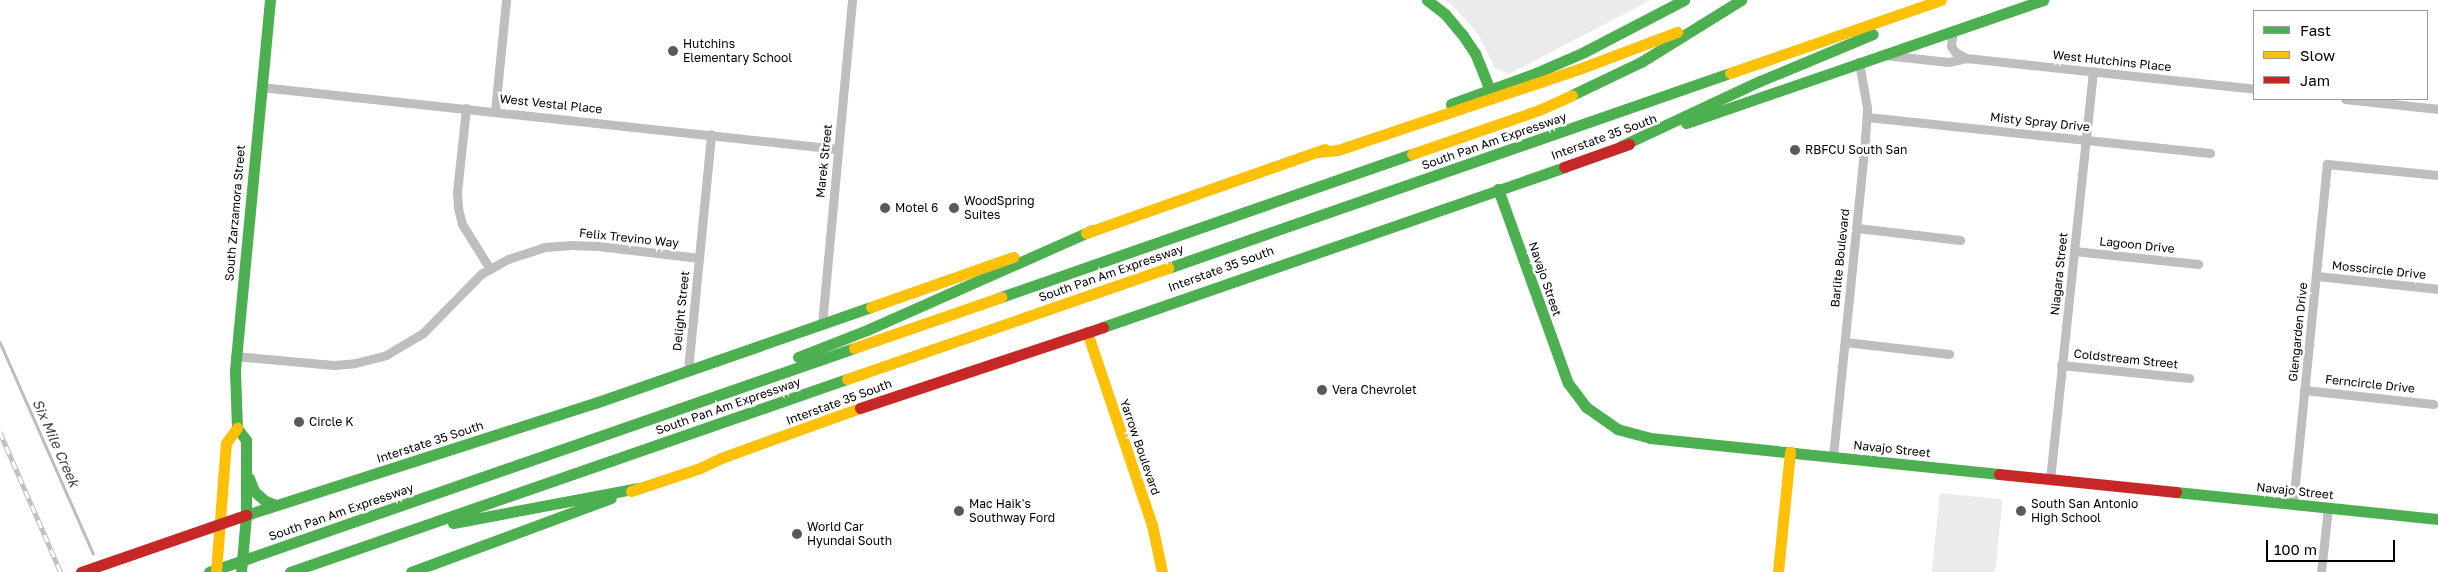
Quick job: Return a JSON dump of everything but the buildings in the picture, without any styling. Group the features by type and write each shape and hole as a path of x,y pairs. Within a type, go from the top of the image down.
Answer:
{"main road":[{"name":"South Zarzamora Street","path":"241,572 246,516 246,440 237,428 236,356 270,0"},
{"path":"1427,0 1445,14 1462,34 1475,53 1490,90"},
{"name":"Interstate 35 South","path":"82,572 276,505 595,403 1318,152 1490,90 1584,52 1684,0"},
{"path":"1318,152 1338,150 1579,69 1666,37 1740,0"},
{"name":"South Pan Am Expressway","path":"209,572 1539,110 1641,62 1740,0"},
{"path":"1621,146 1760,81 1890,27 1942,0"},
{"name":"South Pan Am Expressway","path":"290,572 1942,0"},
{"name":"Interstate 35 South","path":"411,572 891,397 1086,332 1357,236 2043,0"},
{"name":"Navajo Street","path":"1498,189 1563,372 1576,395 1600,419 1617,429 1650,438 2438,519"},
{"path":"633,425 716,386 828,346 1093,230"},
{"name":"Yarrow Boulevard","path":"1086,332 1152,525 1162,572"},
{"name":"South Zarzamora Street","path":"216,572 226,443 237,428"},
{"path":"1778,572 1790,452"},
{"path":"246,473 254,491 265,500 276,505"},
{"path":"410,530 639,488"}],"street":[{"path":"495,111 506,0"},
{"name":"Marek Street","path":"822,324 852,0"},
{"path":"1953,31 1951,46 1954,52 1966,58"},
{"name":"West Hutchins Place","path":"1882,55 1949,62 1966,58 2253,89"},
{"name":"Barlite Boulevard","path":"1833,456 1867,117 1866,97 1859,62"},
{"name":"Niagara Street","path":"2050,480 2093,72"},
{"name":"West Vestal Place","path":"261,86 838,149"},
{"path":"2354,100 2438,109"},
{"path":"466,108 457,192 458,208 462,224 490,269"},
{"name":"Misty Spray Drive","path":"1867,117 2210,152"},
{"name":"Delight Street","path":"688,370 711,134"},
{"name":"Glengarden Drive","path":"2293,504 2328,164 2438,176"},
{"path":"1857,228 1960,240"},
{"name":"Felix Trevino Way","path":"236,356 334,365 355,363 386,355 423,333 471,282 490,269 527,252 544,247 570,245 699,258"},
{"name":"Lagoon Drive","path":"2074,251 2198,264"},
{"name":"Mosscircle Drive","path":"2317,276 2438,289"},
{"path":"1845,342 1948,354"},
{"name":"Coldstream Street","path":"2061,365 2189,378"},
{"name":"Ferncircle Drive","path":"2304,390 2433,404"},
{"path":"2321,572 2328,508"}],"shaded area":[{"path":"1445,0 1651,0 1509,74 1495,68 1478,34 1455,8"},
{"path":"1940,493 2003,500 1995,572 1932,572"}],"waterway":[{"name":"Six Mile Creek","path":"0,342 93,553"}],"railway":[{"path":"0,432 61,572"}],"traffic: fast":[{"path":"241,572 246,516 246,440 237,428 235,370 270,0"},
{"path":"1427,0 1445,14 1462,34 1475,53 1490,90"},
{"path":"1451,104 1536,73 1584,52 1684,0"},
{"path":"1572,95 1641,62 1741,0"},
{"path":"1686,123 2043,0"},
{"path":"1621,146 1760,81 1873,34"},
{"path":"1168,268 1730,73"},
{"path":"1001,297 1412,154"},
{"path":"1103,327 1564,167"},
{"path":"1498,189 1568,383 1586,407 1617,429 1650,438 1999,474"},
{"path":"798,357 867,330 1093,230"},
{"path":"246,515 595,403 871,307"},
{"path":"209,572 854,348"},
{"path":"290,572 847,379"},
{"path":"249,478 254,491 265,501 276,505"},
{"path":"453,523 639,488"},
{"path":"2176,492 2438,519"},
{"path":"411,572 611,498"}],"traffic: slow":[{"path":"1730,73 1941,0"},
{"path":"1318,152 1338,150 1579,69 1677,32"},
{"path":"1412,154 1539,110 1572,95"},
{"path":"1086,233 1325,149"},
{"path":"871,307 1013,257"},
{"path":"847,379 1168,268"},
{"path":"854,348 1001,297"},
{"path":"1087,332 1152,525 1162,572"},
{"path":"631,491 700,468 721,458 860,408"},
{"path":"216,572 226,443 237,428"},
{"path":"1778,572 1790,452"}],"traffic: jam":[{"path":"1564,167 1629,144"},
{"path":"860,408 1103,327"},
{"path":"1999,474 2176,492"},
{"path":"81,572 246,515"}],"place":[{"name":"Hutchins Elementary School","path":"673,51"},
{"name":"RBFCU South San","path":"1795,150"},
{"name":"Motel 6","path":"885,208"},
{"name":"WoodSpring Suites","path":"954,208"},
{"name":"Vera Chevrolet","path":"1322,390"},
{"name":"Circle K","path":"299,422"},
{"name":"Mac Haik's Southway Ford","path":"959,511"},
{"name":"South San Antonio High School","path":"2021,511"},
{"name":"World Car Hyundai South","path":"797,534"}]}
